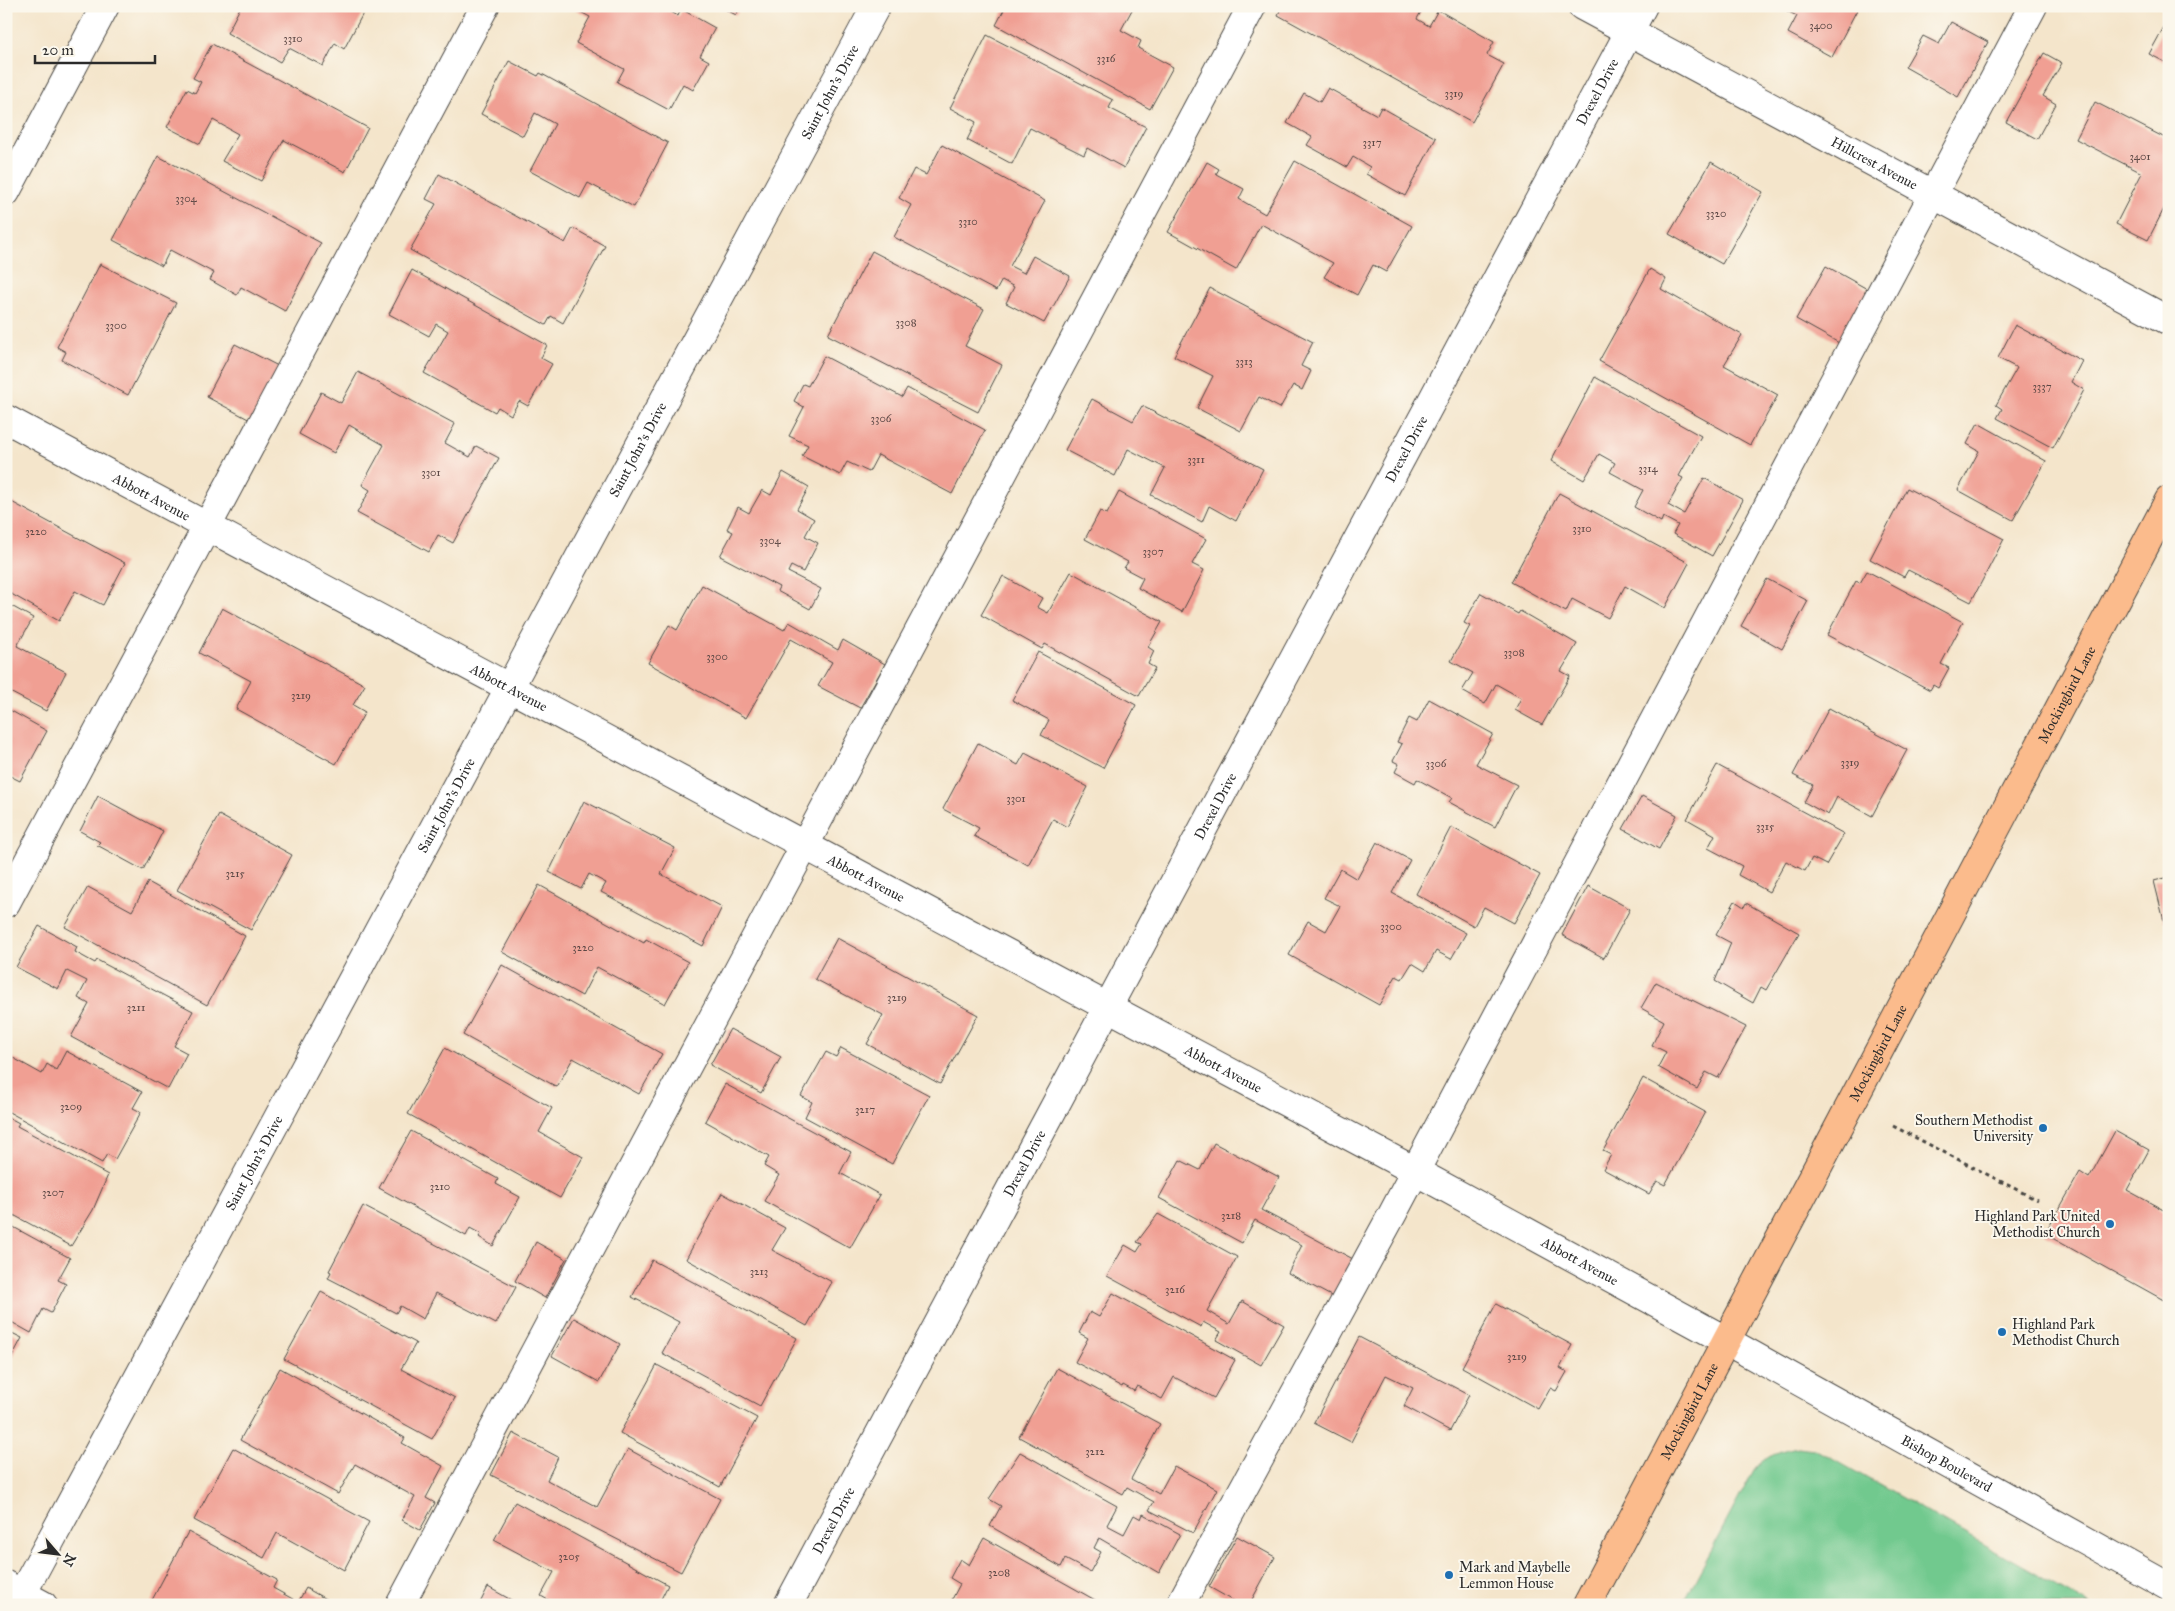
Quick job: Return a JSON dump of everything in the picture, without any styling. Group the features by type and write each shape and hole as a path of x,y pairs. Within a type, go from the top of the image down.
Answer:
{"main road":[{"name":"Mockingbird Lane","path":"1587,1605 2169,500"}],"street":[{"path":"6,192 105,6"},
{"path":"6,904 485,6"},
{"name":"Saint John's Drive","path":"22,1597 876,6"},
{"path":"400,1605 1252,6"},
{"name":"Hillcrest Avenue","path":"1582,6 2169,321"},
{"name":"Drexel Drive","path":"788,1605 1642,6"},
{"path":"1180,1605 1415,1171 2033,6"},
{"name":"Abbott Avenue","path":"6,419 1108,1006 1725,1340"},
{"name":"Bishop Boulevard","path":"1725,1340 2169,1587"}],"path":[{"path":"1893,1126 2037,1200"}],"green space":[{"path":"1798,1447 1814,1449 1828,1456 2090,1605 1682,1605 1756,1466 1776,1454"}],"building":[{"path":"241,6 367,6 344,49 335,43 323,66 289,48 280,62 227,33"},
{"path":"569,6 661,6 678,16 681,9 715,28 700,56 709,61 693,90 683,84 669,110 617,82 624,69 576,43 590,17"},
{"path":"719,6 741,6 736,15"},
{"path":"1006,6 1134,6 1121,30 1141,41 1138,48 1173,67 1150,109 996,25"},
{"path":"1282,6 1424,6 1417,19 1429,26 1438,10 1494,42 1487,55 1504,64 1472,122 1278,15"},
{"path":"1789,6 1859,6 1832,57 1788,33 1797,16 1787,11"},
{"path":"2169,18 2169,64 2149,54"},
{"path":"1951,22 1988,42 1958,97 1905,67 1923,36 1939,44"},
{"path":"987,35 1113,100 1109,108 1146,127 1124,168 1087,148 1084,155 1030,128 1012,164 967,140 976,122 950,108"},
{"path":"212,44 368,128 345,172 284,140 261,181 222,161 238,134 213,120 200,144 167,127 187,89 195,93 201,82 193,78"},
{"path":"2044,53 2062,63 2043,96 2056,104 2037,139 2006,122"},
{"path":"509,61 538,76 540,73 668,143 634,207 588,183 580,198 530,171 555,124 535,113 523,136 481,114"},
{"path":"1328,88 1377,115 1381,107 1436,138 1405,196 1366,174 1370,167 1353,157 1347,167 1307,145 1312,137 1287,123 1304,93 1320,102"},
{"path":"2095,102 2169,140 2169,199 2148,240 2116,224 2142,173 2076,139"},
{"path":"942,145 1045,201 1010,266 1024,273 1033,256 1070,276 1044,323 1006,303 1014,287 1002,280 996,291 894,237 911,205 899,198 914,169 926,175"},
{"path":"158,156 321,243 285,311 241,287 237,295 210,280 214,273 170,250 162,266 113,240"},
{"path":"1295,161 1412,226 1386,272 1373,265 1357,295 1324,277 1333,263 1261,224 1236,270 1168,232 1207,162 1219,169 1216,174 1244,189 1239,199 1265,214"},
{"path":"1711,162 1763,192 1722,264 1669,234"},
{"path":"439,174 565,243 573,228 605,246 563,323 551,316 546,325 410,250 436,204 426,199"},
{"path":"872,251 984,309 965,346 1002,365 978,412 828,335"},
{"path":"100,264 176,303 128,395 62,360 66,352 57,347"},
{"path":"1826,266 1869,290 1839,343 1796,319"},
{"path":"1650,269 1666,279 1661,289 1742,335 1724,365 1778,395 1750,445 1599,361"},
{"path":"412,270 547,345 541,358 552,364 528,406 519,401 511,415 498,407 495,412 424,373 448,331 436,324 429,336 389,314"},
{"path":"1210,288 1313,342 1301,366 1311,371 1302,390 1293,385 1280,408 1259,397 1241,431 1197,408 1213,376 1174,356"},
{"path":"2015,325 2082,361 2071,382 2084,390 2053,448 1997,418 2002,409 1996,405 2017,368 1998,358"},
{"path":"235,344 280,367 252,421 207,397"},
{"path":"824,356 902,397 907,388 985,430 952,494 878,455 869,472 847,462 840,475 802,456 808,445 789,436 804,407 794,401 803,384 808,386"},
{"path":"358,372 455,424 445,443 470,457 476,446 499,458 453,543 438,535 429,552 357,513 370,490 362,485 384,445 349,425 334,453 299,434 321,392 341,403"},
{"path":"1595,377 1701,436 1679,476 1683,478 1668,505 1684,514 1704,478 1743,500 1712,556 1673,534 1678,525 1663,517 1661,522 1634,507 1643,490 1610,472 1615,463 1599,454 1584,480 1551,461"},
{"path":"1092,399 1133,421 1142,406 1263,469 1236,521 1209,506 1202,522 1151,495 1165,468 1128,449 1115,476 1065,450"},
{"path":"1978,423 2046,461 2013,520 1958,490 1979,451 1967,444"},
{"path":"783,472 809,487 797,509 814,519 805,536 818,543 803,572 791,566 788,572 821,589 810,609 777,591 779,587 720,556 733,532 727,529 738,507 749,513 762,490 771,495"},
{"path":"1907,488 2004,539 1971,602 1908,570 1904,577 1870,559"},
{"path":"1119,492 1206,539 1192,564 1204,570 1182,612 1138,588 1143,578 1124,568 1128,562 1085,539 1100,511 1107,514"},
{"path":"1559,493 1689,563 1665,608 1625,586 1608,618 1572,599 1566,612 1511,582"},
{"path":"6,499 125,563 103,605 75,591 59,621 6,591"},
{"path":"1867,571 1963,622 1941,664 1949,668 1938,688 1933,685 1930,690 1827,635 1856,581 1860,583"},
{"path":"1071,572 1162,622 1148,647 1154,651 1148,664 1155,668 1139,696 1045,644 1042,649 981,615 1003,576 1042,598 1037,607 1048,613"},
{"path":"1767,579 1808,601 1782,649 1741,626"},
{"path":"702,585 784,630 789,622 838,650 843,640 885,664 860,708 818,686 832,662 791,639 746,718 648,663 669,625 677,630"},
{"path":"1481,593 1518,614 1520,611 1577,644 1561,671 1570,676 1542,725 1515,710 1521,698 1496,684 1485,704 1462,691 1473,673 1451,661 1470,626 1464,623"},
{"path":"6,603 33,618 17,646 66,672 46,711 6,690"},
{"path":"222,608 365,685 353,705 365,712 336,764 236,709 251,681 199,653"},
{"path":"1038,652 1136,705 1103,768 1041,735 1049,720 1012,700"},
{"path":"1429,699 1493,734 1476,764 1517,785 1495,827 1449,802 1452,798 1417,779 1415,783 1395,772 1399,764 1393,761 1402,744 1397,742 1409,718 1417,722"},
{"path":"6,708 47,731 20,781 6,774"},
{"path":"1829,708 1907,750 1872,816 1837,797 1828,815 1804,802 1813,785 1793,775"},
{"path":"978,743 1018,765 1025,753 1088,787 1067,827 1053,819 1028,865 974,836 979,828 943,809"},
{"path":"1717,765 1844,834 1826,865 1812,858 1805,871 1786,861 1769,892 1738,875 1742,866 1708,848 1715,835 1687,819"},
{"path":"98,796 163,831 143,870 97,845 100,842 80,831"},
{"path":"1642,796 1677,815 1659,849 1623,829"},
{"path":"584,801 675,848 661,874 722,907 703,946 601,892 606,883 589,874 581,889 549,872"},
{"path":"219,815 292,855 251,930 177,890"},
{"path":"1451,827 1540,875 1514,923 1484,907 1474,926 1416,894"},
{"path":"1377,842 1410,860 1392,893 1466,933 1451,959 1436,951 1425,971 1412,963 1402,979 1396,976 1379,1005 1289,955 1308,921 1326,931 1340,906 1324,898 1340,869 1357,879"},
{"path":"2169,877 2169,924 2164,921 2154,881"},
{"path":"148,882 245,936 207,1005 65,927 88,887 132,911"},
{"path":"539,885 644,943 646,939 688,962 665,1004 597,967 582,996 502,952"},
{"path":"1588,886 1630,909 1604,958 1562,935"},
{"path":"1735,901 1744,907 1746,903 1799,933 1766,990 1761,987 1753,1003 1715,981 1731,943 1716,935"},
{"path":"39,926 77,947 75,952 95,963 97,960 193,1011 174,1046 187,1053 168,1089 71,1037 89,1004 78,998 87,981 67,971 58,989 16,967"},
{"path":"837,938 978,1015 940,1084 867,1044 883,1015 815,979"},
{"path":"502,965 662,1054 639,1094 573,1058 557,1087 463,1035"},
{"path":"1656,982 1746,1027 1718,1078 1706,1072 1697,1089 1658,1067 1666,1052 1652,1045 1664,1021 1641,1008"},
{"path":"730,1029 781,1057 761,1093 710,1065"},
{"path":"445,1048 552,1108 539,1132 583,1157 560,1198 408,1114"},
{"path":"841,1048 929,1095 892,1164 805,1117 812,1102 801,1096 826,1052 836,1057"},
{"path":"66,1051 142,1092 133,1108 141,1112 115,1159 107,1154 102,1163 7,1111 9,1107 6,1106 6,1054 42,1074 47,1064 56,1070"},
{"path":"1643,1078 1705,1112 1665,1185 1657,1181 1649,1194 1603,1169 1611,1155 1603,1151"},
{"path":"725,1084 851,1152 840,1173 880,1195 850,1248 764,1201 779,1175 764,1166 769,1157 705,1121"},
{"path":"6,1116 19,1123 17,1126 108,1175 93,1210 71,1246 6,1211"},
{"path":"411,1131 498,1179 496,1184 520,1197 493,1246 479,1237 481,1234 470,1228 466,1236 379,1188"},
{"name":"Highland Park United Methodist Church","path":"2115,1131 2149,1150 2127,1190 2169,1213 2169,1303 2045,1234 2080,1172 2089,1178"},
{"path":"1214,1143 1279,1177 1261,1210 1353,1259 1333,1297 1288,1273 1302,1245 1255,1220 1242,1243 1159,1198 1180,1160 1200,1170"},
{"path":"722,1193 785,1228 772,1250 832,1282 807,1326 686,1259"},
{"path":"363,1206 516,1287 496,1324 436,1293 423,1319 400,1306 396,1313 328,1278 331,1272 329,1271"},
{"path":"1158,1214 1237,1257 1207,1311 1229,1324 1242,1301 1284,1325 1261,1365 1216,1340 1221,1332 1203,1322 1201,1327 1107,1276 1125,1245 1137,1252 1142,1244 1137,1242"},
{"path":"6,1223 70,1258 58,1280 66,1284 51,1313 43,1309 31,1333 6,1319"},
{"path":"536,1242 566,1259 545,1298 515,1281"},
{"path":"652,1260 797,1338 760,1406 662,1353 679,1322 632,1297"},
{"path":"321,1292 416,1343 401,1369 455,1398 432,1439 284,1359"},
{"path":"1113,1293 1235,1360 1214,1398 1174,1377 1162,1399 1137,1386 1134,1391 1123,1385 1122,1387 1075,1362 1088,1338 1079,1333 1090,1312 1099,1317"},
{"path":"1496,1304 1572,1345 1560,1368 1567,1372 1556,1391 1550,1388 1538,1409 1462,1367"},
{"path":"574,1318 620,1344 599,1382 552,1356"},
{"path":"6,1330 22,1338 6,1368"},
{"path":"1359,1337 1469,1395 1450,1431 1404,1406 1413,1388 1386,1375 1351,1442 1314,1423"},
{"path":"657,1365 757,1418 720,1487 620,1433"},
{"path":"280,1368 405,1438 402,1443 443,1466 426,1498 435,1503 420,1530 402,1520 415,1497 355,1464 338,1494 240,1440"},
{"path":"1057,1368 1160,1424 1131,1479 1159,1494 1174,1466 1217,1489 1193,1533 1149,1510 1154,1502 1127,1487 1123,1494 1019,1437"},
{"path":"513,1433 558,1457 547,1480 597,1507 628,1449 720,1499 681,1572 491,1475"},
{"path":"233,1448 369,1522 344,1570 277,1533 264,1558 194,1520"},
{"path":"1020,1452 1117,1506 1107,1525 1124,1534 1134,1515 1141,1519 1143,1514 1180,1534 1159,1573 1099,1538 1094,1548 1101,1552 1090,1572 1065,1559 1061,1567 990,1526 1001,1506 989,1499"},
{"path":"515,1502 668,1585 658,1605 557,1605 541,1596 554,1572 494,1540"},
{"path":"188,1532 277,1580 273,1588 298,1602 306,1588 336,1605 156,1605 151,1602"},
{"path":"1237,1536 1275,1557 1249,1605 1241,1605 1209,1587"},
{"path":"984,1538 1104,1605 949,1605 960,1584 950,1578 960,1559 969,1565"},
{"path":"488,1587 520,1605 479,1605"}],"place":[{"name":"Southern Methodist University","path":"2043,1128"},
{"name":"Highland Park United Methodist Church","path":"2110,1224"},
{"name":"Highland Park Methodist Church","path":"2002,1332"},
{"name":"Mark and Maybelle Lemmon House","path":"1449,1575"}]}
